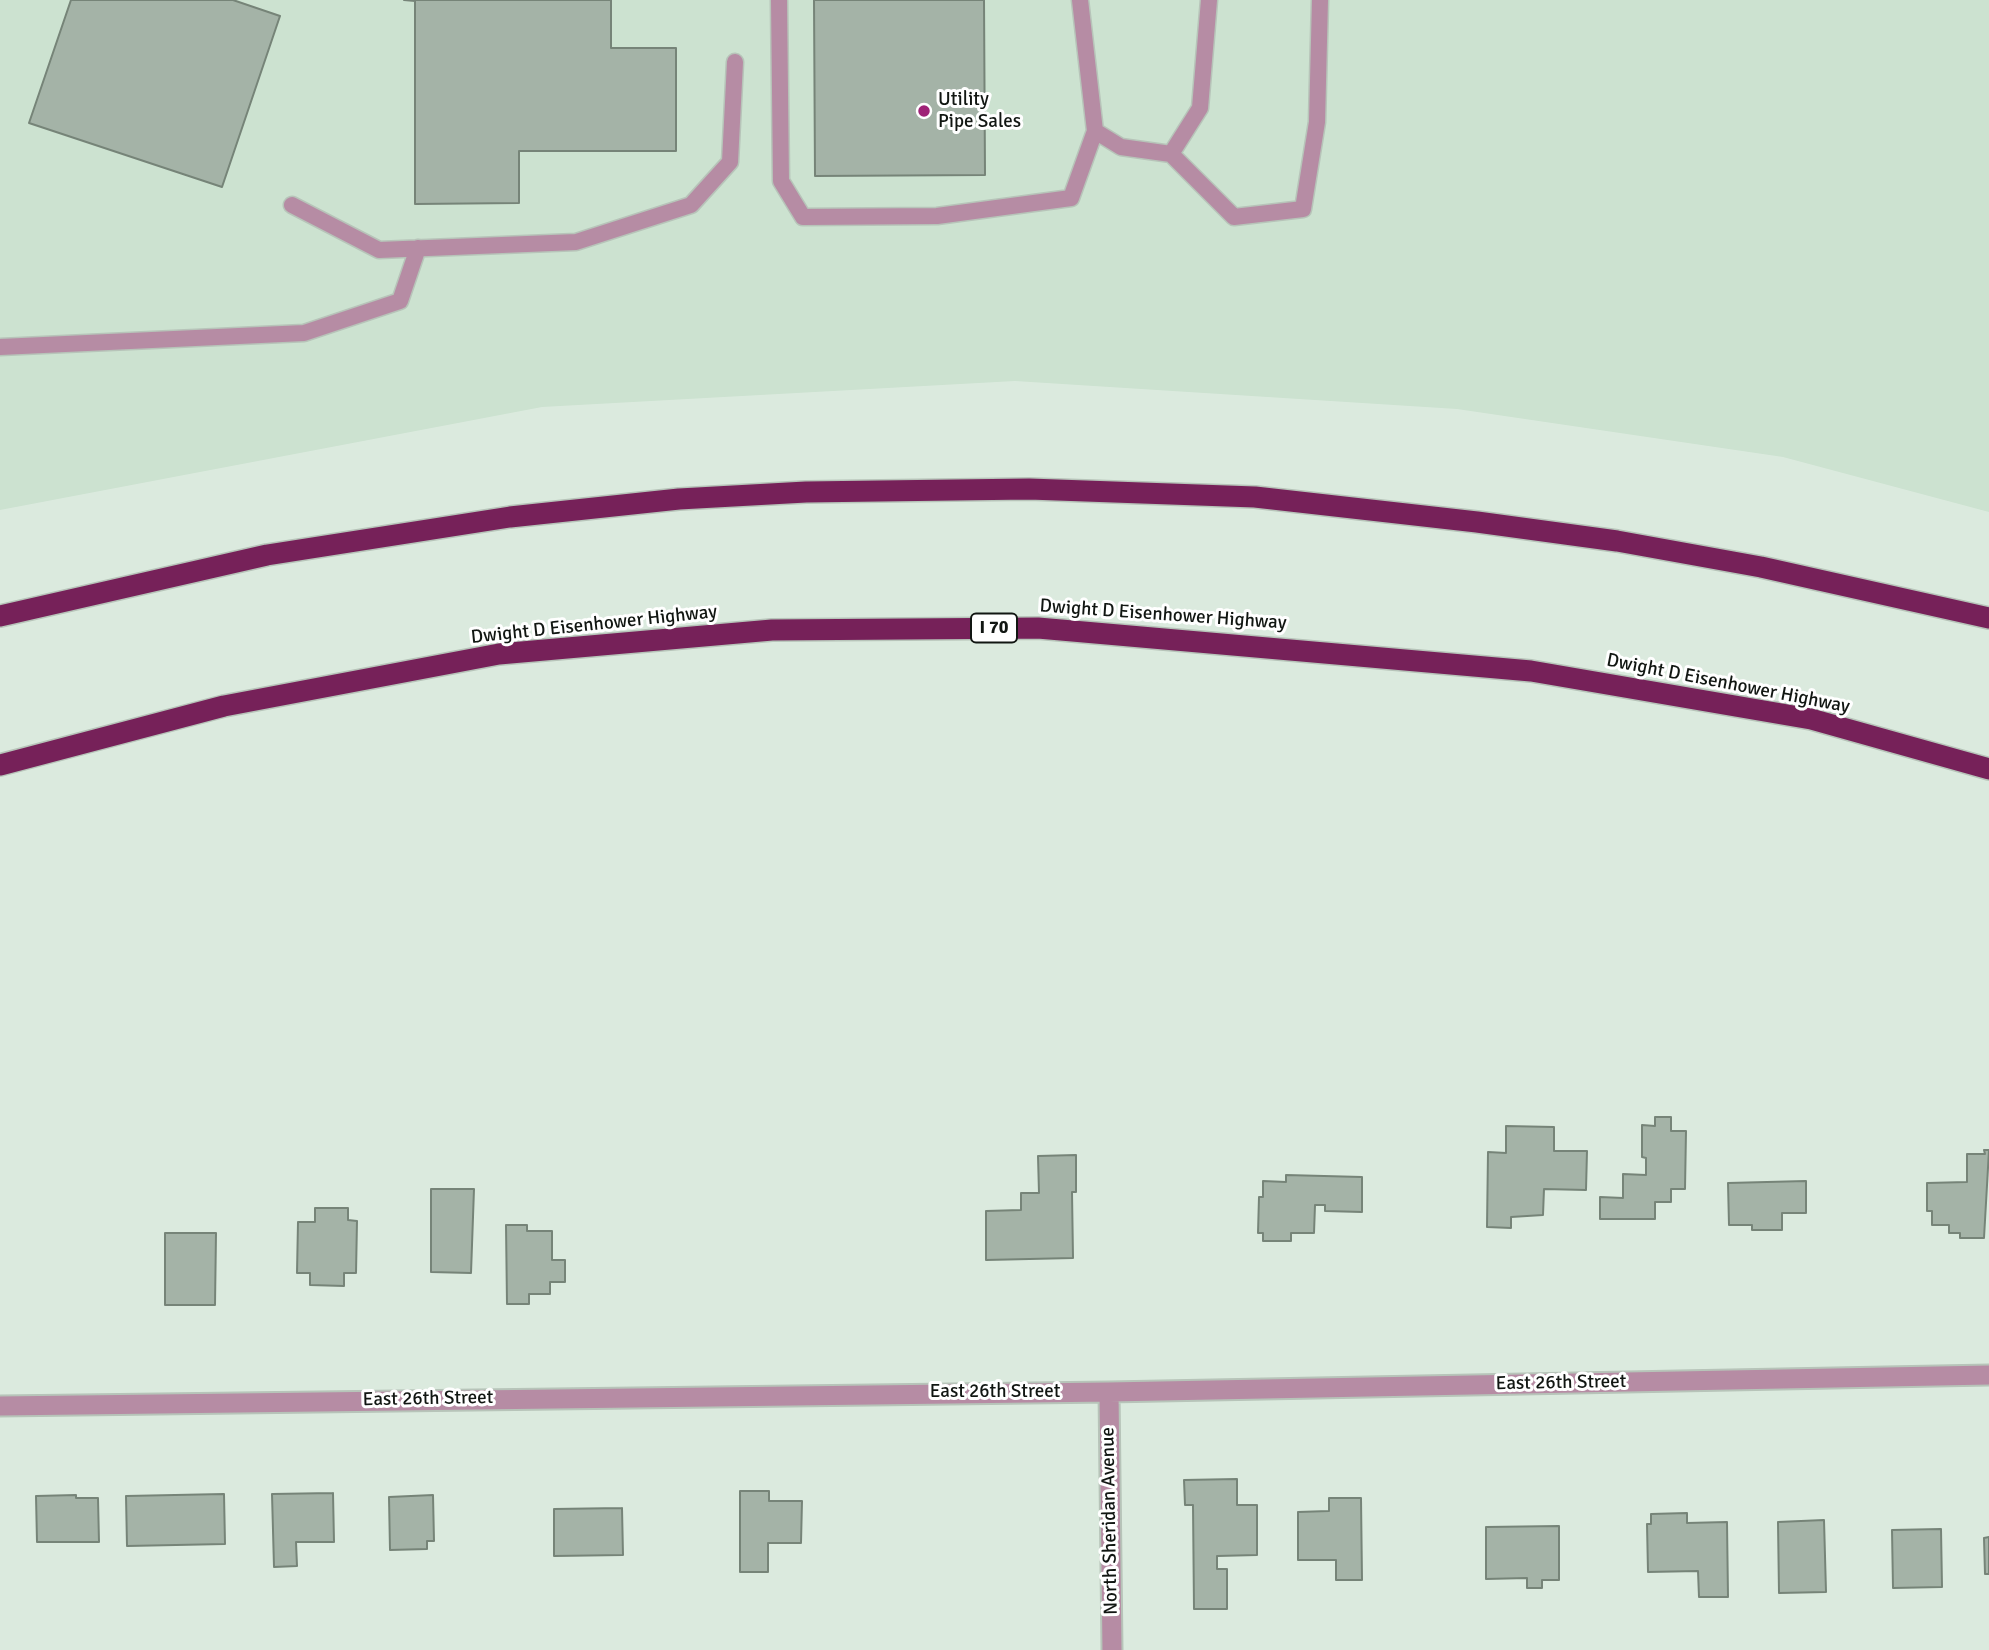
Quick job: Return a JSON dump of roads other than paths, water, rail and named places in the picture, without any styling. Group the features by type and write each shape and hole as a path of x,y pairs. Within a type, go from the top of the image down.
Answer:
{"highway":[{"path":"0,616 267,555 510,517 691,498 806,492 1029,489 1255,497 1490,523 1617,541 1760,567 1989,618"},
{"name":"Dwight D Eisenhower Highway","path":"0,765 224,706 499,654 772,630 1038,628 1531,671 1811,719 1989,769"}],"street":[{"name":"East 26th Street","path":"0,1406 1109,1392 1989,1376"},
{"name":"North Sheridan Avenue","path":"1109,1392 1112,1650"}],"lane":[{"path":"779,0 780,181 803,217 937,216 1071,198 1095,131 1080,0"},
{"path":"1171,154 1200,108 1209,0"},
{"path":"1095,131 1121,147 1171,154 1234,217 1303,209 1317,122 1320,0"},
{"path":"292,205 379,250 576,242 691,205 730,162 735,62"},
{"path":"0,347 304,333 400,301 418,248"}],"place":[{"name":"Utility Pipe Sales","path":"924,111"}]}
